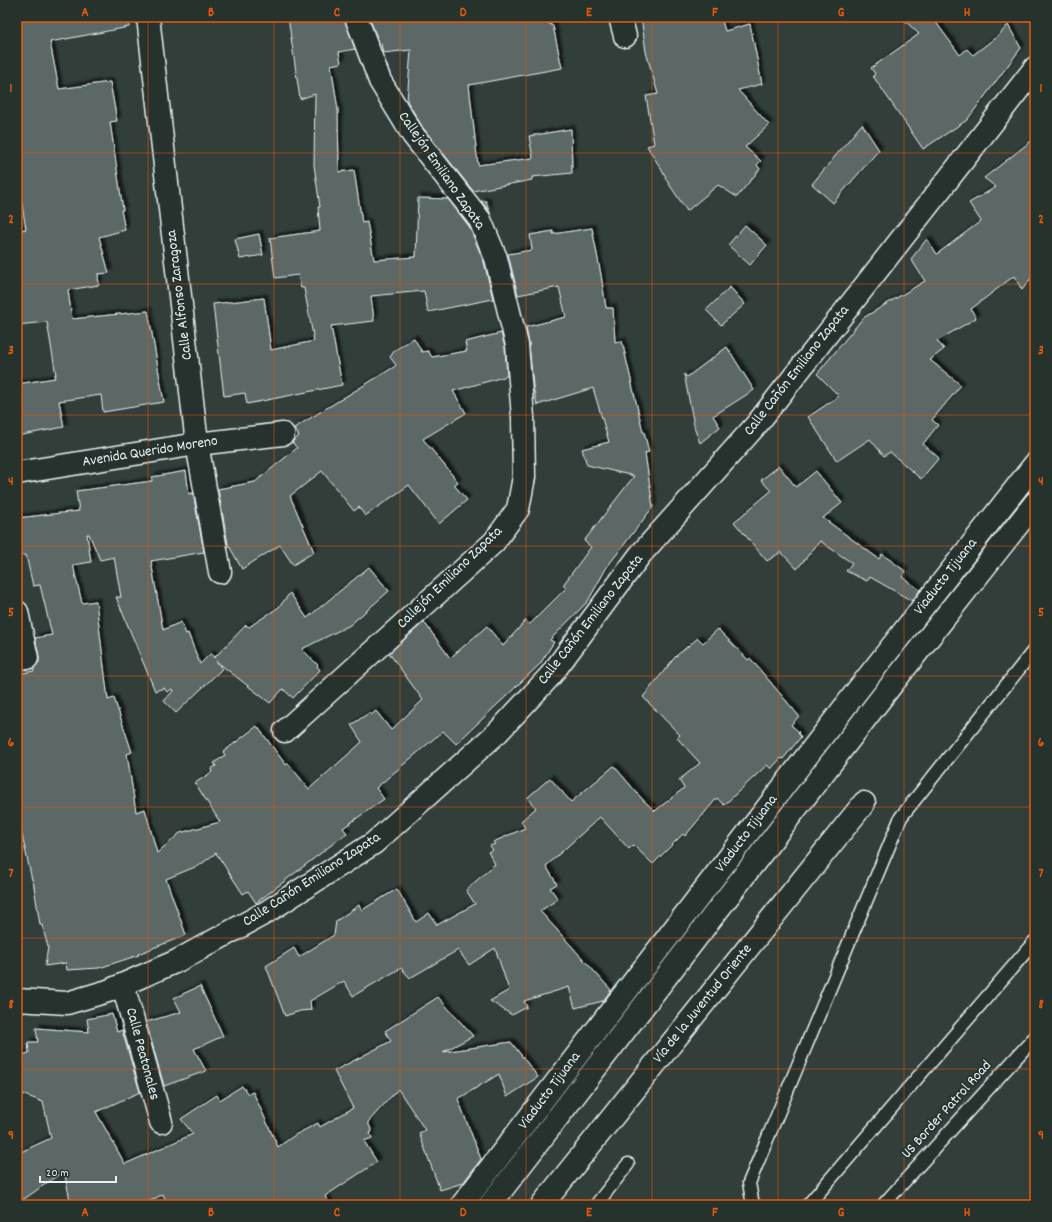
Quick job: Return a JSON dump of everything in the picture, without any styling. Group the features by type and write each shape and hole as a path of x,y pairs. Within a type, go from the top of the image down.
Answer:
{"main road":[{"name":"Calle Alfonso Zaragoza","path":"148,17 197,444 220,572"},
{"name":"Callejón Emiliano Zapata","path":"285,731 494,542 518,509 524,477 523,417 517,345 496,258 480,220 413,135 380,82 356,17"},
{"name":"Calle Cañón Emiliano Zapata","path":"17,1000 67,1003 123,985 177,961 265,913 374,843 498,732 551,675 640,555 757,424 1035,68"},
{"name":"Avenida Querido Moreno","path":"17,473 197,444 283,434"},
{"name":"Viaducto Tijuana","path":"462,1205 856,691 1035,464"},
{"name":"Viaducto Tijuana","path":"490,1205 1035,503"},
{"path":"17,612 27,658"},
{"name":"Vía de la Juventud Oriente","path":"542,1205 864,803"},
{"name":"Calle Peatonales","path":"123,985 161,1122"}],"lane":[{"path":"753,1205 748,1183 901,817 1035,649"},
{"path":"808,1205 1035,941"},
{"name":"US Border Patrol Road","path":"883,1205 1035,1037"},
{"path":"596,1205 628,1164"}],"building":[{"path":"17,17 128,17 129,27 50,42 59,89 110,82 117,121 110,122 123,210 121,210 125,230 99,237 109,273 98,274 99,285 68,290 72,319 148,311 164,402 103,412 101,395 59,401 64,427 17,436 17,384 55,378 54,375 56,375 47,322 17,325 17,230 26,229 17,175"},
{"path":"288,17 344,17 355,49 339,52 341,63 331,65 338,110 339,172 354,170 362,223 367,222 374,260 416,257 418,198 448,199 469,226 484,262 493,299 428,312 424,291 371,296 374,321 331,326 342,385 247,404 245,393 224,396 213,304 264,298 271,350 314,341 304,288 301,288 298,275 275,278 270,238 320,231 318,207 320,207 314,165 315,94 300,99"},
{"path":"369,17 545,17 547,22 553,26 562,68 469,85 478,165 533,158 529,136 571,129 572,173 532,177 532,180 473,191 423,128 407,101 411,50 383,53 381,43 379,43"},
{"path":"641,17 721,17 725,31 750,24 762,84 738,90 769,125 745,147 761,161 757,165 760,169 737,197 718,185 687,211 665,178 666,177 647,146 654,144 646,96 658,94 646,52"},
{"path":"901,17 932,17 960,55 967,49 973,55 999,35 1008,25 1021,48 967,120 923,149 873,76 875,74 871,68 919,34"},
{"path":"862,124 879,150 833,203 812,184"},
{"path":"1035,138 1035,273 1022,290 1014,276 971,309 976,318 937,341 944,349 930,360 961,385 932,420 938,425 923,444 939,458 921,479 890,452 884,456 870,439 837,461 808,417 839,396 817,374 863,318 925,281 911,259 927,239 937,254 981,221 969,203 996,187 984,178"},
{"path":"481,201 486,201 489,211"},
{"path":"745,225 767,245 750,265 728,245"},
{"path":"592,228 606,308 613,308 615,342 622,341 649,452 645,453 653,507 607,567 588,601 550,640 554,642 540,664 456,744 443,731 376,788 384,799 343,828 347,833 256,903 248,891 243,894 216,853 200,865 166,879 186,935 138,954 139,955 99,968 67,970 66,963 45,966 48,947 42,925 40,925 33,880 17,813 17,674 34,671 34,668 39,662 35,638 52,635 40,585 33,586 26,555 17,556 17,518 79,511 76,491 152,481 152,477 186,471 189,494 193,493 204,552 151,561 163,630 181,622 186,634 188,633 200,664 211,653 214,658 246,625 249,627 279,607 290,593 307,618 369,567 389,591 350,625 302,649 318,665 317,666 320,670 293,698 283,689 270,703 216,661 222,669 176,713 164,701 173,691 172,689 167,692 164,688 155,691 116,597 121,597 114,557 100,560 89,534 87,534 91,562 73,565 82,603 96,601 108,700 114,698 132,752 127,754 136,812 145,809 157,853 180,833 220,822 195,783 212,772 211,769 216,766 214,763 225,755 223,752 257,726 286,765 288,763 309,789 362,742 351,725 369,713 371,715 376,711 391,730 423,700 389,653 424,622 450,658 487,626 503,646 526,620 530,624 566,588 563,585 591,547 584,541 634,476 587,465 582,449 609,442 593,388 537,405 533,386 526,327 566,317 559,287 518,295 508,254 532,250 530,235 553,231 553,234"},
{"path":"259,234 263,255 240,259 235,239"},
{"path":"730,287 745,304 721,325 706,310"},
{"path":"501,333 505,347 507,376 453,391 466,413 423,439 458,482 454,485 467,500 439,524 409,485 365,516 359,507 354,511 322,471 290,496 314,552 293,565 280,545 242,569 228,544 218,489 255,482 297,448 292,442 299,436 294,428 394,367 396,365 390,357 395,350 414,338 422,352 428,351 432,357 467,351 465,342"},
{"path":"727,347 754,390 713,416 720,427 700,443 695,430 684,374 687,377"},
{"path":"779,466 796,487 816,471 842,503 823,518 879,559 882,554 905,571 902,577 920,590 912,601 870,577 867,581 846,571 852,563 820,541 797,569 781,552 767,561 734,522 771,491 761,480"},
{"path":"718,629 748,660 750,658 799,716 791,725 799,732 798,733 801,737 783,759 781,758 771,769 767,765 724,805 717,798 685,836 683,834 653,864 633,845 629,849 600,817 546,866 557,884 550,888 558,899 540,911 611,990 603,1001 575,1008 569,987 524,1001 527,1007 512,1015 490,1001 509,990 495,948 469,965 458,950 410,978 401,968 353,996 344,981 310,1001 311,1010 300,1011 285,1016 266,966 294,948 299,957 334,935 336,921 359,905 362,910 397,889 416,922 429,913 437,925 475,904 466,890 495,864 488,852 493,850 490,846 495,844 493,842 525,828 521,821 536,808 527,798 550,778 571,802 614,766 643,800 655,811 684,788 679,780 700,763 677,738 680,735 643,697 676,656 698,638 703,643"},
{"path":"200,986 223,1036 194,1049 206,1071 164,1086 146,1022 181,1012 174,998"},
{"path":"438,997 473,1036 443,1052 511,1042 538,1077 507,1097 499,1074 458,1099 481,1159 463,1183 440,1190 419,1133 425,1130 398,1089 368,1122 372,1132 370,1133 372,1138 364,1141 377,1162 325,1196 330,1205 168,1205 163,1194 143,1205 71,1205 64,1171 17,1204 17,1157 23,1151 51,1138 43,1102 17,1092 17,1056 29,1053 28,1042 38,1042 36,1028 89,1032 87,1019 112,1014 117,1032 122,1030 140,1092 96,1112 125,1164 193,1134 181,1119 217,1095 220,1100 242,1086 248,1094 253,1092 278,1147 295,1135 318,1123 320,1127 353,1108 334,1071 391,1041 385,1031"}]}
